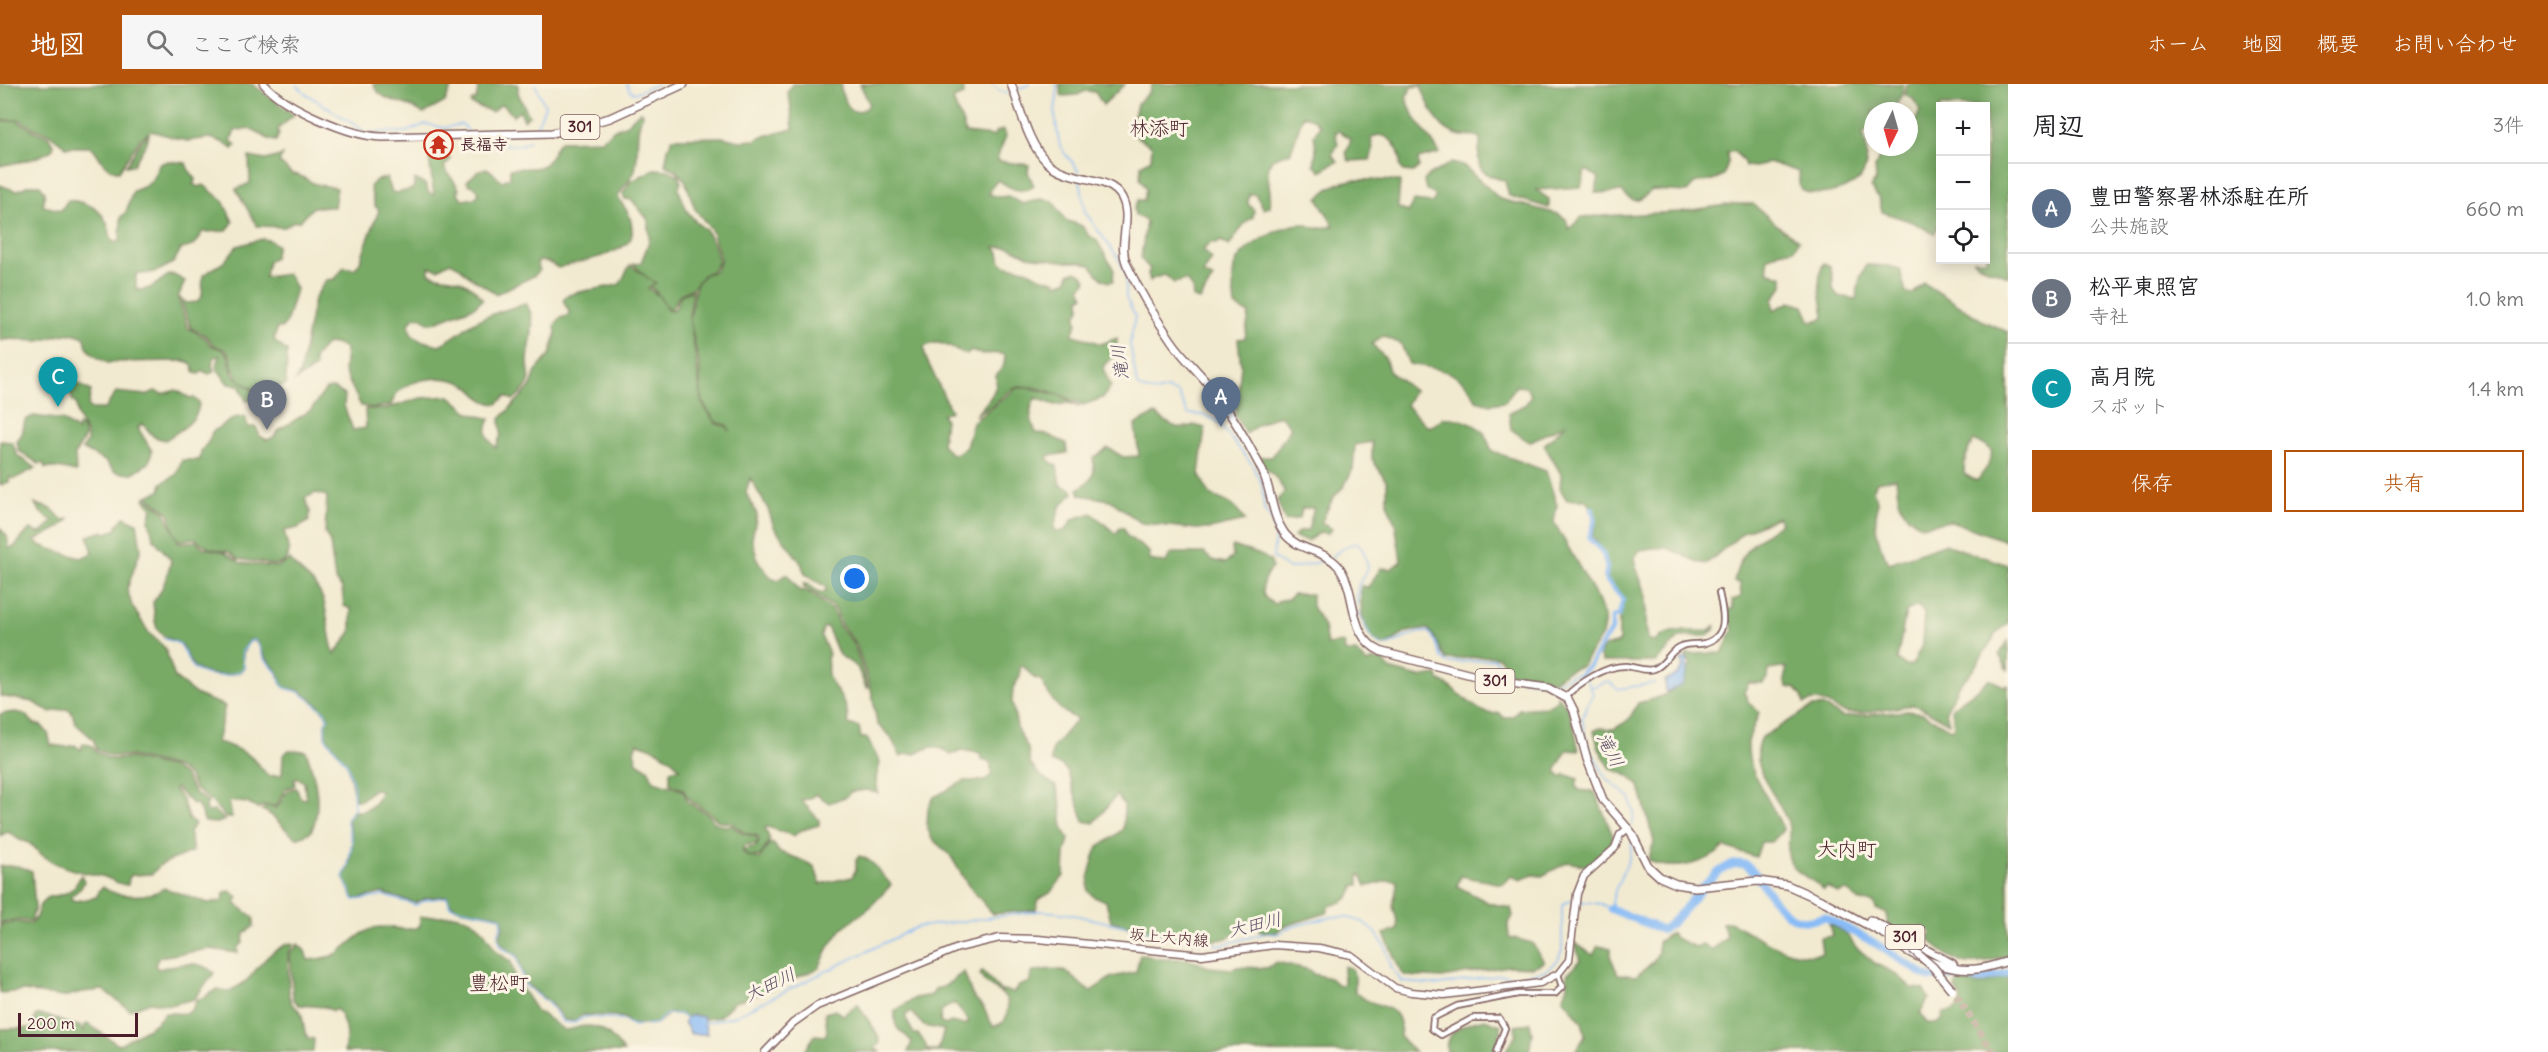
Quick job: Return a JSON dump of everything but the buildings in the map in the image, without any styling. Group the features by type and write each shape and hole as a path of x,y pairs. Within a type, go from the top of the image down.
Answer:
{"highway":[{"name":"301","path":"264,84 276,96 291,105 351,132 371,137 403,137 552,133 610,118 684,84"},
{"name":"301","path":"1011,84 1040,153 1056,170 1073,177 1107,184 1122,198 1126,215 1122,248 1128,267 1171,339 1215,393 1261,467 1278,521 1286,534 1296,543 1328,558 1344,576 1362,636 1376,649 1495,681 1548,688 1565,697 1573,706 1587,759 1601,795 1612,812 1629,830 1647,866 1656,875 1676,884 1695,887 1765,882 1795,888 1912,949 1954,992"},
{"name":"301","path":"1842,911 1856,913 1912,941 1949,963 1966,969"},
{"name":"301","path":"1850,915 1853,921 1914,955 1937,963 1974,970 2008,961"}],"main road":[{"path":"1558,974 1565,968 1570,956 1577,894 1586,872 1615,848 1620,835 1629,830"},
{"name":"坂上大内線","path":"765,1052 793,1023 817,1006 958,948 1000,938 1038,939 1202,955 1274,945 1319,948 1351,955 1395,988 1444,995 1540,983 1558,974"}],"street":[{"path":"1565,697 1583,682 1620,666 1652,670 1663,663 1677,647 1712,640 1723,626 1724,612 1719,593"},
{"path":"1496,1052 1505,1028 1499,1018 1473,1017 1442,1035 1432,1029 1433,1018 1458,1006 1518,993 1555,994 1562,987 1558,974"}],"green space":[{"path":"0,84 252,84 294,115 278,129 279,134 276,141 254,130 235,131 231,140 236,146 233,149 210,138 187,141 151,131 140,139 119,171 106,166 92,147 66,147 49,134 21,120 0,120"},
{"path":"373,84 453,84 445,102 423,114 411,106 383,96"},
{"path":"479,84 518,84 518,93 529,116 524,120 520,111 513,116 505,106 500,105 492,112 471,104 472,100 476,100"},
{"path":"792,84 841,84 841,92 850,110 855,111 864,109 869,103 860,84 963,84 964,95 953,99 965,133 994,136 996,132 1004,130 1006,136 997,158 998,161 1029,165 1028,172 1034,186 1020,190 1011,188 998,180 989,194 999,197 1008,196 1023,204 1040,199 1053,201 1065,220 1082,226 1089,236 1096,239 1114,270 1113,281 1109,282 1102,279 1090,265 1082,262 1028,256 1010,247 995,247 1004,264 1024,269 1042,278 1055,280 1057,284 1068,280 1069,274 1076,271 1083,275 1087,281 1080,288 1084,296 1080,298 1080,309 1076,316 1077,324 1072,334 1101,344 1117,338 1116,356 1106,364 1103,370 1111,386 1103,398 1083,405 1062,396 1080,407 1068,403 1055,405 1036,398 1033,402 1031,420 1036,433 1046,434 1066,443 1067,453 1047,456 1048,460 1057,466 1060,485 1071,489 1073,493 1060,507 1054,528 1057,532 1066,530 1073,519 1092,513 1116,534 1120,527 1124,528 1126,535 1149,552 1150,560 1165,563 1172,553 1204,553 1212,560 1225,563 1233,557 1233,546 1254,552 1271,562 1272,568 1263,583 1263,593 1269,601 1275,604 1280,600 1288,599 1293,594 1312,594 1312,606 1324,627 1327,645 1343,643 1347,652 1356,652 1367,663 1373,660 1384,661 1389,669 1419,677 1417,678 1437,675 1440,681 1476,707 1491,713 1500,713 1504,718 1513,716 1519,709 1545,707 1556,702 1557,696 1563,701 1570,714 1579,751 1567,750 1557,768 1557,774 1562,777 1565,774 1578,779 1576,786 1579,790 1595,792 1613,836 1611,848 1587,866 1568,862 1542,876 1533,875 1520,880 1512,876 1502,884 1461,876 1457,886 1489,903 1511,908 1513,916 1508,925 1509,937 1532,943 1544,962 1533,967 1508,966 1442,978 1406,976 1401,972 1384,934 1397,930 1398,927 1393,906 1397,881 1366,886 1361,875 1359,875 1359,885 1355,885 1342,902 1329,906 1327,913 1282,927 1276,933 1259,931 1259,926 1247,920 1230,937 1200,941 1168,936 1111,921 1106,901 1094,897 1088,891 1089,880 1098,846 1123,829 1124,805 1117,795 1094,823 1084,821 1067,771 1062,766 1051,762 1052,749 1077,719 1060,708 1051,698 1041,680 1034,678 1023,666 1020,667 1020,676 1013,689 1012,702 1018,731 1028,748 1030,764 1040,775 1056,786 1060,799 1063,828 1069,839 1065,854 1064,876 1050,893 1038,900 1036,910 993,914 968,885 950,855 931,838 927,826 928,808 934,797 964,781 985,781 992,774 990,762 982,759 980,753 961,750 951,755 943,749 931,747 901,757 890,736 877,724 872,693 856,644 841,625 836,610 805,588 803,584 808,584 820,593 825,592 826,587 805,574 801,563 774,527 768,509 750,478 746,493 757,514 752,539 758,561 772,579 778,580 787,574 800,591 811,593 834,612 839,626 854,644 868,688 857,667 839,655 827,627 823,628 821,636 829,654 828,675 845,705 848,724 859,727 861,738 867,738 880,763 876,778 878,793 866,790 850,792 848,796 829,803 816,794 809,799 801,800 819,820 819,825 799,831 794,836 765,828 770,840 761,855 753,857 746,854 744,849 757,846 759,839 758,836 745,833 730,822 718,820 691,800 683,789 670,784 670,770 680,768 671,759 655,749 637,743 634,751 637,762 648,769 654,781 682,790 689,803 708,814 714,822 723,826 731,825 742,833 756,837 758,841 756,844 745,845 742,851 747,856 759,859 769,844 773,843 779,852 815,867 820,884 852,877 859,856 873,864 891,884 868,909 843,927 829,947 819,968 734,1002 719,1017 705,1019 693,1015 687,1018 670,1013 656,1024 636,1025 630,1024 624,1018 614,1016 583,1015 574,1021 564,1020 553,1006 525,983 517,955 507,949 500,940 503,927 501,916 459,909 450,904 447,896 426,898 415,903 382,893 359,899 353,898 343,877 349,866 352,842 347,818 354,811 371,806 380,791 374,789 361,800 355,800 347,764 325,736 325,724 328,717 318,705 300,691 285,688 281,684 278,672 264,656 257,642 250,640 245,647 244,668 241,671 218,675 205,673 195,668 181,644 161,633 156,625 153,602 167,577 171,560 153,538 149,520 152,508 144,499 145,497 165,512 174,533 169,513 147,496 160,491 162,483 176,475 182,460 200,460 201,451 209,441 212,432 234,418 245,416 248,427 256,427 260,436 267,440 311,410 326,389 333,388 345,395 344,406 353,430 366,428 365,409 385,409 421,398 450,396 470,413 490,419 487,435 496,448 501,434 500,419 531,386 536,371 551,353 556,332 555,326 560,318 568,316 569,311 564,298 620,284 630,265 655,283 648,288 659,296 668,311 675,309 681,295 693,290 689,317 701,402 716,424 726,426 731,432 726,425 716,422 702,402 699,364 690,319 696,285 704,275 715,271 721,261 712,231 695,209 685,180 676,170 665,165 668,148 673,138 722,137 740,141 756,140 793,129 790,100 787,93","holes":["937,343 968,354 971,351 979,354 1005,355 1004,365 996,376 993,393 976,415 1018,387 1036,388 1047,390 1062,396 1031,388 1017,388 973,422 966,447 956,454 950,453 942,444 945,420 942,414 951,411 925,356 924,347","316,493 327,496 325,533 330,543 335,580 342,588 344,606 351,609 351,632 335,654 331,644 325,604 320,592 290,560 277,567 241,563 224,552 204,548 196,541 179,543 176,536 180,541 194,538 209,548 229,552 238,559 275,565 284,562 288,557 289,551 284,531 298,528 309,521 310,511 305,498"]},
{"path":"1059,84 1125,84 1103,105 1095,92 1086,91 1077,95 1062,96"},
{"path":"1152,84 1904,84 1898,102 1864,102 1864,156 1867,156 1865,168 1860,178 1848,187 1820,194 1804,191 1799,187 1799,172 1768,162 1755,167 1745,166 1743,160 1733,151 1727,153 1728,162 1724,175 1713,181 1696,182 1687,192 1652,190 1637,200 1631,199 1622,192 1595,193 1599,178 1585,171 1581,187 1536,190 1549,199 1549,208 1509,196 1505,181 1484,172 1479,165 1480,138 1473,135 1462,136 1446,129 1435,117 1421,86 1412,87 1406,97 1413,115 1440,153 1418,159 1419,167 1413,172 1403,171 1397,148 1393,142 1377,135 1371,138 1373,150 1370,160 1349,161 1346,153 1351,139 1339,131 1335,133 1338,144 1332,155 1338,161 1320,171 1314,165 1316,150 1314,135 1320,126 1315,120 1303,115 1291,152 1272,159 1269,165 1270,206 1264,209 1255,194 1249,194 1248,204 1254,210 1253,217 1244,224 1229,246 1221,241 1216,244 1212,242 1203,250 1212,259 1203,274 1213,278 1200,300 1193,298 1192,287 1186,280 1174,283 1165,275 1150,281 1148,273 1150,269 1141,259 1146,221 1135,215 1134,209 1138,200 1144,200 1146,188 1140,179 1141,165 1151,159 1152,146 1137,137 1131,129 1137,104 1149,92"},
{"path":"1907,84 2008,84 2008,277 1978,264 1990,264 1990,102 1936,102 1936,230 1934,234 1915,223 1882,212 1879,199 1871,187 1876,180 1875,167 1880,156 1918,156 1920,110 1918,102 1905,95"},
{"path":"640,111 643,114 639,127 635,170 618,197 629,215 632,227 631,239 624,246 606,255 558,268 548,262 539,261 537,264 540,270 534,276 496,294 450,262 438,269 429,267 429,273 465,283 483,299 474,307 433,323 421,317 414,317 409,324 411,334 419,340 439,345 473,323 525,303 533,325 528,355 530,380 524,390 513,400 506,396 497,404 491,403 466,385 440,378 422,380 405,387 397,393 391,405 374,408 361,406 344,371 346,349 340,345 327,343 314,358 315,368 296,380 300,372 314,299 326,280 335,279 344,267 354,269 359,264 379,210 375,206 370,187 376,180 387,178 392,192 396,193 413,189 415,179 425,184 429,193 434,195 429,158 431,156 448,157 451,159 444,167 459,189 457,192 463,200 474,198 479,194 476,187 468,184 467,181 477,172 486,168 502,181 510,178 510,169 540,167 549,160 560,141 601,140 615,129 627,124"},
{"path":"17,120 34,131 48,136 54,145 52,150 39,156 0,166 0,122"},
{"path":"149,134 133,165 126,166 141,141"},
{"path":"283,155 279,162 292,174 316,184 337,188 334,207 313,207 300,221 294,221 285,227 257,226 236,189 250,183 249,157 266,160"},
{"path":"168,161 186,163 196,179 193,184 198,187 204,185 223,201 233,222 227,231 202,232 197,242 181,249 174,262 165,267 152,273 136,274 136,289 145,290 172,274 185,281 178,298 188,328 204,337 211,345 223,350 228,355 233,375 255,392 280,389 275,394 246,401 239,385 228,384 216,367 220,356 214,357 212,365 214,372 209,374 203,371 199,374 195,373 192,364 185,361 111,362 109,364 90,352 85,338 74,334 39,341 9,339 0,341 0,185 16,191 29,185 40,185 45,192 43,206 61,210 68,200 93,207 107,223 111,240 117,243 120,241 121,217 126,212 133,191 148,184 159,164"},
{"path":"1451,163 1464,166 1500,199 1558,214 1566,219 1569,229 1582,217 1679,212 1733,204 1753,204 1783,230 1799,240 1794,249 1779,252 1767,258 1768,271 1783,277 1783,286 1773,299 1774,310 1790,302 1804,306 1811,322 1824,318 1819,283 1824,263 1830,266 1833,289 1838,296 1856,299 1860,278 1866,265 1888,266 1900,269 1906,293 1913,294 1924,283 1983,321 2008,332 2008,542 1951,521 1921,526 1903,510 1896,478 1877,482 1873,490 1877,505 1877,532 1882,550 1889,563 1944,544 2008,565 2008,623 1996,634 1973,670 1958,686 1946,711 1949,723 1913,705 1847,713 1822,701 1811,701 1804,704 1802,696 1795,688 1787,687 1784,680 1787,667 1769,670 1768,677 1763,683 1749,683 1744,692 1749,703 1759,712 1748,743 1751,766 1783,830 1772,842 1761,842 1756,857 1725,847 1708,858 1688,865 1667,866 1648,860 1654,842 1639,786 1629,776 1611,769 1599,749 1594,731 1600,728 1614,729 1629,719 1638,703 1657,698 1676,687 1691,664 1685,654 1722,653 1733,630 1726,609 1733,609 1732,600 1741,597 1740,583 1734,582 1740,561 1756,541 1781,523 1778,517 1744,532 1706,564 1665,548 1640,550 1634,558 1645,591 1646,629 1649,641 1655,642 1667,633 1709,631 1716,625 1714,630 1706,636 1680,637 1656,662 1602,662 1599,655 1604,647 1619,643 1619,614 1622,600 1606,576 1605,558 1592,536 1596,522 1592,508 1586,500 1567,500 1560,489 1561,474 1544,445 1566,424 1529,442 1511,429 1509,413 1526,404 1531,395 1526,387 1516,386 1505,402 1489,404 1476,400 1471,390 1457,377 1440,370 1409,364 1401,344 1383,336 1372,344 1385,358 1389,371 1414,391 1406,405 1427,426 1432,426 1443,418 1465,421 1484,433 1492,451 1546,471 1557,505 1554,522 1599,602 1605,619 1602,635 1582,666 1567,671 1554,681 1509,673 1500,658 1487,656 1446,659 1428,629 1407,632 1385,646 1377,643 1371,637 1364,621 1361,586 1368,587 1381,568 1391,569 1401,561 1395,523 1387,503 1387,482 1372,459 1372,442 1355,445 1353,469 1344,486 1333,498 1321,523 1332,529 1327,534 1321,532 1307,541 1294,537 1298,532 1308,530 1314,508 1302,508 1300,518 1285,521 1277,500 1285,492 1276,478 1260,463 1260,457 1272,457 1291,427 1280,415 1259,424 1246,434 1235,416 1241,366 1238,339 1245,338 1249,314 1235,306 1234,268 1243,253 1262,239 1284,228 1304,224 1313,228 1334,226 1318,199 1336,185 1355,180 1400,181 1398,208 1408,212 1413,201 1432,203 1436,196 1426,189 1424,181 1429,175","holes":["1974,441 1986,445 1992,452 1988,466 1977,481 1964,474 1966,456","1918,606 1924,613 1922,645 1912,665 1905,665 1897,660 1906,611"]},
{"path":"654,169 668,170 679,175 681,183 678,188 687,211 705,229 713,242 719,261 712,271 703,275 693,288 680,294 671,310 650,287 656,283 633,264 641,263 648,245 648,220 632,200 625,199 623,193 630,182"},
{"path":"262,239 277,245 274,258 268,262 265,277 288,274 296,289 286,324 277,328 274,341 287,351 286,385 255,390 239,380 226,350 214,345 205,335 191,328 180,298 187,303 197,302 202,296 203,275 224,262 237,246"},
{"path":"67,382 76,383 91,391 88,406 91,409 105,409 116,392 146,395 155,391 162,394 176,390 194,398 199,403 198,409 187,425 165,440 154,437 142,423 138,428 152,451 149,463 131,474 115,472 105,461 82,449 87,437 78,418 76,403 73,402"},
{"path":"1155,414 1169,424 1178,427 1194,425 1205,428 1199,474 1210,495 1230,504 1245,521 1210,529 1141,523 1110,500 1080,495 1078,489 1090,480 1094,473 1093,458 1108,448 1123,457 1139,456 1135,425"},
{"path":"34,416 62,420 78,431 78,426 82,426 85,437 75,454 76,472 45,468 43,463 39,464 19,451 17,441 22,434 25,420"},
{"path":"0,441 12,442 18,456 36,468 14,479 10,477 9,482 0,485"},
{"path":"35,504 52,509 62,520 69,519 59,528 34,541 37,544 81,558 93,553 88,536 117,529 117,525 124,517 137,523 141,549 127,589 132,606 149,633 165,648 175,678 197,695 225,706 217,743 238,749 248,755 268,776 282,775 283,755 289,750 306,751 315,781 317,802 315,822 311,832 297,838 262,810 264,806 276,808 289,790 296,788 301,798 306,799 304,782 298,778 294,780 295,785 285,789 276,806 263,805 258,809 247,803 229,801 232,818 226,818 211,801 195,789 188,775 176,767 131,756 112,756 97,750 93,739 76,724 71,711 66,709 50,712 33,702 0,696 0,528 7,536 9,548 14,547 29,530 32,529 36,533 43,532 53,521 41,513"},
{"path":"2008,641 2008,670 1999,655"},
{"path":"1989,679 2004,686 2008,685 2008,956 1984,962 1965,963 1948,956 1939,948 1929,938 1931,934 1929,930 1920,926 1913,933 1887,925 1887,914 1876,909 1874,903 1860,901 1847,891 1838,893 1827,887 1824,890 1794,868 1788,854 1788,823 1765,781 1758,759 1758,748 1762,737 1812,707 1822,706 1843,717 1908,711 1923,713 1950,729 1954,727 1952,708"},
{"path":"15,712 24,714 35,724 41,725 48,733 51,745 67,747 75,745 81,750 83,743 92,746 96,752 111,759 131,758 173,768 185,776 194,792 208,802 205,808 208,812 214,811 225,820 217,823 205,822 197,804 192,804 176,788 174,789 182,799 189,820 195,824 189,832 193,851 160,865 152,874 132,875 128,885 58,864 9,832 0,836 0,714"},
{"path":"0,866 18,866 32,871 35,908 31,921 16,920 0,923"},
{"path":"81,875 84,881 81,888 71,896 71,899 76,901 97,897 98,891 103,887 124,895 150,894 164,888 208,903 222,901 225,892 230,891 238,897 235,903 254,918 254,926 244,934 243,943 237,948 238,953 210,949 159,957 155,965 158,969 194,964 208,968 214,973 194,999 170,1005 150,1002 130,1010 103,990 63,997 24,991 0,993 0,925 17,922 31,924 40,905 48,897 69,891 76,885"},
{"path":"455,915 472,920 483,930 496,951 511,962 516,980 538,1013 564,1030 587,1026 600,1029 610,1036 624,1052 344,1052 347,1033 340,1013 336,1009 333,1011 325,1007 299,1005 293,999 290,954 298,944 305,951 308,960 326,958 336,954 361,934 373,928 410,929 420,926 420,917"},
{"path":"1729,922 1774,946 1797,954 1809,955 1822,953 1820,938 1832,936 1829,924 1846,933 1855,946 1876,964 1896,974 1912,988 1923,989 1929,998 1920,1013 1927,1023 1939,1023 1943,1018 1942,1013 1957,1008 1960,997 1955,987 1959,980 1980,985 2008,976 2008,1052 1573,1052 1576,1051 1585,1035 1582,1022 1563,998 1568,986 1567,974 1580,961 1575,943 1593,955 1598,946 1611,948 1611,958 1618,974 1636,976 1656,958 1658,942 1671,933 1675,938 1697,948 1703,944 1712,950 1727,937 1722,923"},
{"path":"290,943 294,944 288,954 289,996 292,1004 301,1012 308,1038 314,1039 313,1052 0,1052 0,1029 32,1028 36,1015 48,1016 80,1026 84,1031 85,1025 88,1024 119,1045 155,1023 164,1013 185,1014 191,1010 197,999 217,989 230,992 248,979 272,953"},
{"path":"1140,954 1160,959 1188,959 1209,967 1232,969 1237,967 1267,968 1277,962 1310,970 1313,974 1330,978 1339,986 1344,984 1344,966 1351,968 1355,977 1355,992 1371,1002 1386,1007 1398,1016 1400,1037 1415,1052 908,1052 912,1042 895,1023 895,1011 915,998 932,995 935,989 943,987 964,972 972,995 983,1007 993,1026 1005,1020 1008,1011 1007,1001 983,979 980,975 982,971 1002,992 1004,990 1013,993 1019,986 1030,982 1031,973 1045,970 1055,969 1065,972 1091,991 1112,977 1136,972","holes":["954,1003 968,1020 968,1023 964,1025 951,1022 945,1025 940,1022 942,1010","911,1012 924,1026 944,1030 938,1050 927,1050 918,1034 914,1034 906,1019 906,1014"]},
{"path":"858,1004 876,1031 880,1042 875,1049 881,1052 804,1052 815,1035 825,1036 827,1031 825,1013 835,1010 843,1015"},
{"path":"1485,1019 1501,1025 1494,1052 1447,1052 1449,1038 1453,1033 1465,1025"},
{"path":"1530,1023 1532,1033 1529,1052 1505,1052 1516,1035 1515,1025"}],"water":[{"path":"1687,658 1687,673 1682,685 1666,692 1665,681 1678,674 1683,667 1681,660"},
{"path":"690,1015 703,1017 707,1034 691,1034 684,1022"}],"waterway":[{"name":"滝川","path":"296,84 305,93 364,131"},
{"name":"滝川","path":"535,84 545,106 536,128"},
{"name":"滝川","path":"627,84 629,90 634,93 658,84"},
{"name":"滝川","path":"992,84 1001,92 1012,92"},
{"name":"滝川","path":"1016,90 1030,84"},
{"name":"滝川","path":"1056,84 1055,116 1060,147 1075,165 1079,174"},
{"name":"滝川","path":"372,132 406,132 426,124 444,128 462,124 468,131"},
{"name":"滝川","path":"475,141 478,144 521,145 529,141"},
{"name":"滝川","path":"1080,179 1085,212 1118,258 1126,275 1126,298 1135,316 1130,343 1137,385 1151,391 1166,389 1178,393 1188,414 1204,415 1217,421 1251,463 1262,484 1264,510 1271,519 1275,535 1273,558 1289,569 1327,560"},
{"path":"1580,675 1590,665 1612,630 1612,617 1619,616 1623,599 1605,579 1607,568 1603,553 1589,538 1594,521 1592,508"},
{"name":"滝川","path":"1331,557 1347,546 1358,543 1364,552 1368,567 1358,586 1357,606"},
{"name":"滝川","path":"1357,611 1370,635 1383,646 1415,634 1429,632 1443,660 1447,663 1495,659 1506,675 1554,684 1574,674 1586,678 1593,693 1582,718 1586,741 1606,778 1630,798 1634,813 1632,828"},
{"name":"大田川","path":"163,638 180,644 194,669 205,674 219,676 233,674 244,668 242,652 250,641 254,640 263,657 277,673 281,684 285,688 299,692 323,710 328,718 325,724 325,737 347,764 353,786 354,808 346,819 352,842 348,865 343,877 354,900 382,895 416,905 426,900 447,897 450,906 500,917 502,923 498,936 501,947 516,956 525,985 548,1003 563,1022 574,1023 585,1017 620,1019 634,1026 656,1024 665,1015 670,1014 679,1014 687,1019"},
{"path":"1592,687 1608,681 1618,689 1655,683"},
{"name":"滝川","path":"1578,901 1601,904 1611,909 1615,890 1629,859 1632,842"},
{"name":"滝川","path":"1611,909 1662,930 1671,924 1710,880 1721,871 1732,865 1743,864 1756,874 1785,913 1795,919 1807,921 1825,917 1873,942 1929,978 1961,976 1981,980 2008,973"},
{"name":"大田川","path":"705,1023 734,1016 917,927 1041,911 1065,913 1221,945 1266,933 1278,934 1287,928 1331,917 1346,917 1363,922 1376,933 1385,946 1392,969 1402,982 1440,985 1501,975 1516,977 1546,970 1558,960 1562,950 1562,907 1564,903 1574,900"}],"tunnel":[{"path":"1956,995 1993,1052"}],"place":[{"name":"長福寺","path":"439,144"},
{"name":"高月院","path":"58,407"},
{"name":"豊田警察署林添駐在所","path":"1221,427"},
{"name":"松平東照宮","path":"267,430"}],"district":[{"name":"林添町","path":"1159,128"},
{"name":"大内町","path":"1847,849"},
{"name":"豊松町","path":"499,983"}]}
